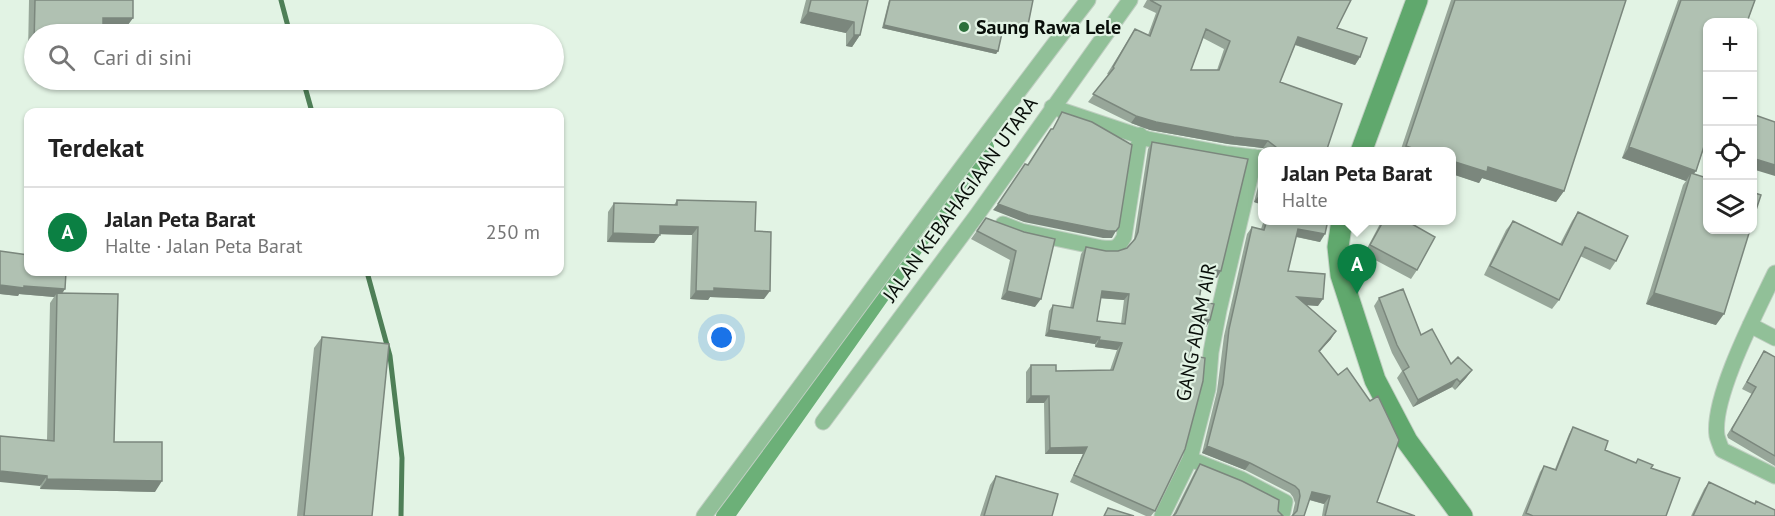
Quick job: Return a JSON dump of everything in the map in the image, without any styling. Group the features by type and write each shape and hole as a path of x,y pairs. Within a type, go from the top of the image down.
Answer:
{"main road":[{"path":"1362,147 1417,0"},
{"path":"1341,225 1338,247 1341,275 1375,380 1407,441 1462,516"}],"street":[{"path":"704,516 927,214 1089,0"},
{"name":"JALAN KEBAHAGIAAN UTARA","path":"823,422 977,215 1130,0"},
{"path":"1052,107 1148,139 1258,158"},
{"path":"977,215 1021,231 1116,249 1124,237 1140,135"},
{"name":"GANG ADAM AIR","path":"1162,516 1190,459 1208,389 1211,352 1219,310 1258,162"},
{"path":"1775,273 1727,382 1718,418 1717,436 1722,450 1775,476"},
{"path":"1750,326 1775,338"},
{"path":"1190,459 1241,479 1285,502 1282,516"}],"building":[{"path":"35,0 133,0 133,18 103,18 103,24 34,24"},
{"path":"811,0 868,0 860,35 854,35 854,22 808,12"},
{"path":"890,0 1033,0 1027,30 1004,24 998,51 884,25"},
{"path":"1150,0 1351,0 1337,28 1367,38 1360,57 1298,37 1280,82 1342,104 1328,147 1276,147 1268,141 1156,122 1136,116 1093,94 1114,68 1135,29 1150,36 1161,6","holes":["1206,29 1230,41 1219,70 1191,70"]},
{"path":"1455,0 1626,0 1564,191 1488,167 1487,172 1456,162 1456,147 1406,146"},
{"path":"1681,0 1755,0 1748,18 1703,18 1703,149 1696,171 1629,147"},
{"path":"1062,112 1092,122 1132,145 1119,227 1116,231 1028,215 998,204 1025,164 1028,165"},
{"path":"1757,116 1775,122 1775,165 1757,160"},
{"path":"1152,142 1248,159 1221,271 1204,268 1199,301 1214,304 1210,320 1196,318 1190,355 1205,358 1203,381 1185,449 1155,511 1074,475 1087,447 1050,448 1049,396 1031,396 1031,365 1056,365 1056,371 1113,370 1122,343 1099,340 1100,337 1049,330 1053,305 1073,308 1086,247 1118,251 1127,248 1138,232","holes":["1102,291 1129,294 1125,324 1097,321"]},
{"path":"1691,173 1703,177 1703,234 1749,234 1724,314 1654,293"},
{"path":"1757,194 1761,195 1757,207"},
{"path":"677,200 756,202 755,231 771,232 770,291 714,288 714,291 696,291 698,227 660,226 660,235 613,233 614,203 677,205"},
{"path":"1578,212 1628,236 1616,261 1585,247 1559,300 1490,266 1513,221 1562,245"},
{"path":"986,218 1024,232 1055,239 1041,299 1007,291 1016,251 977,231"},
{"path":"1266,225 1327,225 1325,234 1298,229 1288,271 1325,274 1323,299 1297,297 1336,331 1319,351 1338,375 1347,368 1370,401 1378,396 1399,440 1377,502 1415,516 1325,516 1330,496 1312,492 1304,516 1292,516 1297,511 1300,496 1295,486 1250,463 1207,446 1223,384 1229,329 1252,227 1264,230"},
{"path":"1381,225 1414,225 1435,237 1417,270 1370,245"},
{"path":"0,251 24,254 24,276 66,276 65,289 0,285"},
{"path":"1403,289 1421,335 1432,329 1451,364 1458,357 1472,370 1460,382 1457,379 1418,400 1403,371 1409,367 1397,345 1379,298"},
{"path":"57,293 118,294 114,442 162,442 162,481 47,479 47,476 0,471 0,436 54,441"},
{"path":"322,337 389,344 372,516 304,516"},
{"path":"1764,351 1775,357 1775,456 1732,431 1756,387 1747,382"},
{"path":"1573,427 1608,441 1605,450 1636,463 1638,459 1653,465 1651,468 1680,478 1666,516 1533,516 1526,513 1544,466 1556,470"},
{"path":"1200,464 1242,481 1279,500 1278,511 1283,516 1173,516"},
{"path":"996,476 1058,494 1052,516 984,516"},
{"path":"1709,482 1755,504 1756,501 1775,510 1775,516 1693,516"},
{"path":"1108,508 1134,516 1104,516"}],"waterway":[{"path":"281,0 287,24"},
{"path":"306,90 311,108"},
{"path":"725,516 985,147"},
{"path":"368,276 390,356 402,458 401,516"}],"place":[{"name":"Saung Rawa Lele","path":"964,27"},
{"name":"Jalan Peta Barat","path":"1357,294"}]}
